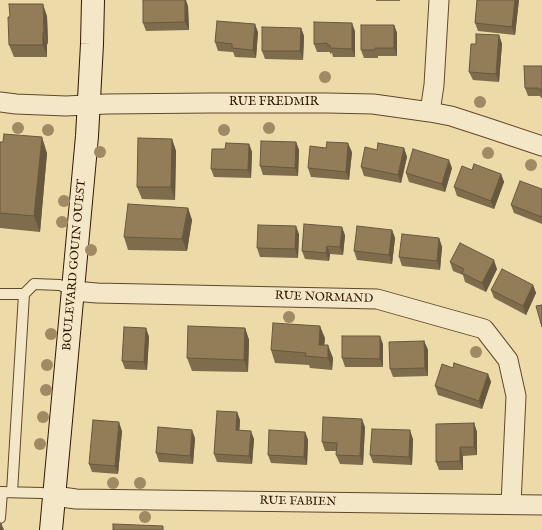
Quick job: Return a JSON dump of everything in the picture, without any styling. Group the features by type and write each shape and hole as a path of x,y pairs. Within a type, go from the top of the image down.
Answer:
{"street":[{"name":"BOULEVARD GOUIN OUEST","path":"51,530 89,105 93,0"},
{"path":"430,112 434,85 439,0"},
{"name":"RUE FREDMIR","path":"0,102 53,106 107,104 373,104 430,112 467,121 542,146"},
{"name":"RUE NORMAND","path":"73,291 97,293 377,299 484,329 508,360 516,396 511,504"},
{"name":"RUE FABIEN","path":"54,496 76,499 542,504"}],"lane":[{"path":"0,518 5,492 24,294 34,284 60,285 73,291"},
{"path":"0,294 24,294"},
{"path":"5,492 42,493 54,496"}],"building":[{"path":"143,0 185,0 185,22 143,23"},
{"path":"477,0 515,0 512,27 475,23"},
{"path":"9,4 43,4 43,45 9,45"},
{"path":"217,21 255,24 253,50 232,48 232,44 215,42"},
{"path":"314,22 352,23 352,49 330,48 330,45 327,45 327,43 314,44"},
{"path":"361,25 394,25 394,48 361,50"},
{"path":"262,27 301,28 300,51 262,51"},
{"path":"476,34 499,35 496,74 469,72 471,44 476,44"},
{"path":"524,66 542,66 542,92 541,89 537,89 538,88 525,88"},
{"path":"4,134 42,137 34,216 0,213 0,142 3,142"},
{"path":"138,138 172,139 171,187 137,187"},
{"path":"261,141 296,142 295,168 260,166"},
{"path":"327,142 348,143 346,172 308,168 310,146 326,148"},
{"path":"226,143 249,144 248,170 211,169 212,149 225,149"},
{"path":"378,143 404,148 398,175 361,167 365,147 377,150"},
{"path":"413,149 449,160 442,184 406,173"},
{"path":"474,164 501,174 491,201 454,187 462,166 472,170"},
{"path":"520,181 542,189 542,217 511,205"},
{"path":"128,204 188,208 182,239 124,237"},
{"path":"304,224 342,227 340,247 327,246 326,253 302,251"},
{"path":"258,225 296,226 295,249 257,248"},
{"path":"357,226 392,230 389,255 354,251"},
{"path":"402,234 439,238 437,261 399,257"},
{"path":"460,243 494,260 482,283 462,273 464,269 450,262"},
{"path":"502,269 533,285 523,306 491,290"},
{"path":"542,305 542,327 536,306"},
{"path":"273,323 320,326 319,345 328,345 328,358 305,356 306,353 271,350"},
{"path":"188,326 245,328 244,360 187,358"},
{"path":"124,327 146,328 144,362 122,361"},
{"path":"342,336 380,336 380,359 342,358"},
{"path":"424,341 425,368 390,369 389,342"},
{"path":"454,363 488,374 479,401 435,386 442,364 453,368"},
{"path":"217,411 237,412 236,430 251,431 249,456 214,454"},
{"path":"323,417 362,419 360,456 336,455 337,443 322,442"},
{"path":"93,420 119,422 115,466 89,464"},
{"path":"474,423 474,447 460,447 460,461 436,462 436,424"},
{"path":"158,427 192,430 190,456 156,453"},
{"path":"372,429 410,430 409,457 370,455"},
{"path":"269,430 305,432 304,457 268,455"},
{"path":"113,524 163,526 163,530 113,530"}]}
